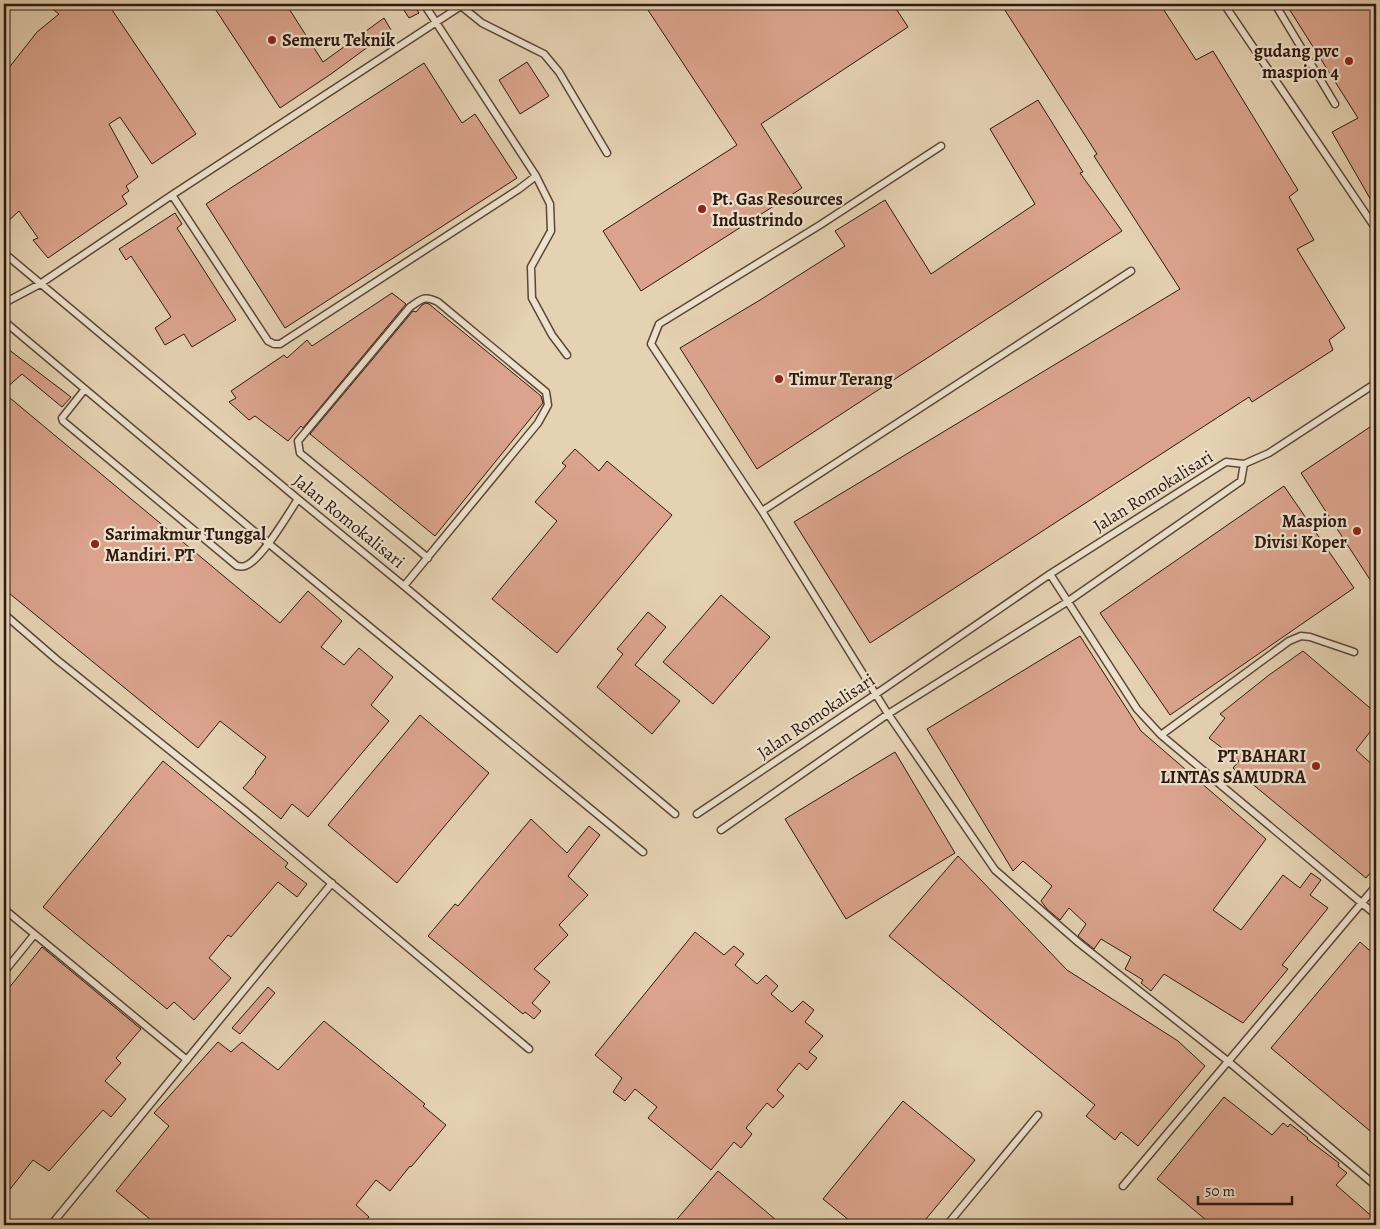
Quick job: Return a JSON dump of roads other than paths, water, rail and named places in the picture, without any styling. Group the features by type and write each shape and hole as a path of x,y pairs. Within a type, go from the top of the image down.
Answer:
{"lane":[{"path":"424,4 536,176 550,204 551,231 531,267 532,298 552,335 568,355"},
{"path":"1224,4 1376,229"},
{"path":"1275,4 1335,104"},
{"path":"4,303 40,284 172,195 463,5 482,23 544,54 559,72 607,153"},
{"path":"941,146 820,225 659,324 651,344 762,511 888,714 995,870 1079,943 1229,1062 1376,1186"},
{"path":"172,195 268,341 280,344 519,189 536,176"},
{"path":"1370,218 1376,214"},
{"name":"Jalan Romokalisari","path":"4,253 675,814"},
{"path":"762,511 1132,271"},
{"path":"404,586 428,558 538,423 548,405 546,392 438,302 430,298 424,298 410,307 298,441 300,453 428,558"},
{"path":"4,321 268,543 643,852"},
{"name":"Jalan Romokalisari","path":"697,814 1050,574 1226,462 1244,464 1268,454 1376,384"},
{"path":"85,389 62,418 63,421 237,566 245,566 254,560 298,499"},
{"path":"721,830 888,714 1067,602 1241,481 1244,464"},
{"path":"1050,574 1137,709 1161,735 1376,915"},
{"path":"4,614 56,659 243,809 529,1049"},
{"path":"1161,735 1290,641 1301,636 1310,637 1354,652"},
{"path":"51,1225 332,884"},
{"path":"1123,1186 1376,886"},
{"path":"4,909 187,1060"},
{"path":"4,972 34,935"},
{"path":"946,1225 1038,1115"}],"place":[{"name":"Semeru Teknik","path":"272,40"},
{"name":"gudang pvc maspion 4","path":"1349,61"},
{"name":"Pt. Gas Resources Industrindo","path":"702,209"},
{"name":"Timur Terang","path":"779,379"},
{"name":"Maspion Divisi Koper","path":"1357,531"},
{"name":"Sarimakmur Tunggal Mandiri. PT","path":"95,544"},
{"name":"PT BAHARI LINTAS SAMUDRA","path":"1316,766"}]}
